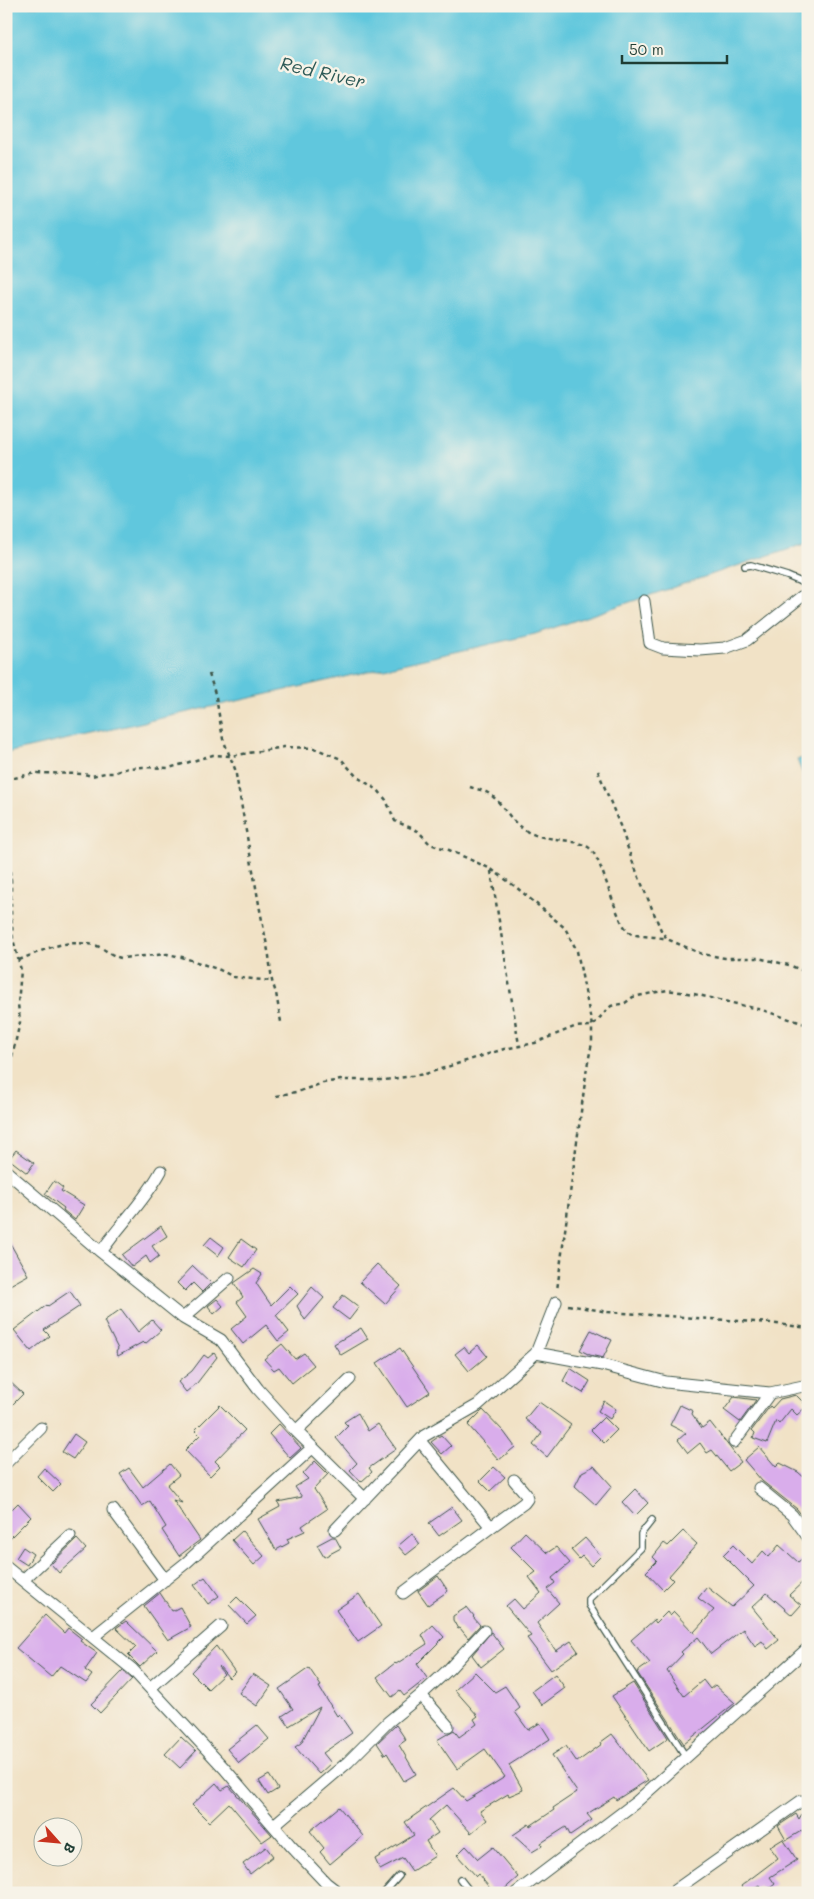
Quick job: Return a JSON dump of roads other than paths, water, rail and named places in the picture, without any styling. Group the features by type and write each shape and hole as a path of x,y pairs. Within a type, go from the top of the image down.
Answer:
{"street":[{"path":"644,601 650,643 663,648 700,650 725,648 747,640 801,597 808,594"},
{"path":"6,1171 101,1252 184,1318 220,1340 258,1389 296,1431 365,1499"},
{"path":"101,1252 110,1238 129,1218 161,1171"},
{"path":"184,1318 229,1278"},
{"path":"335,1530 424,1436 478,1405 536,1353 556,1302"},
{"path":"536,1353 602,1366 666,1382 770,1393 808,1385"},
{"path":"296,1431 350,1379"},
{"path":"734,1442 770,1393"},
{"path":"6,1463 41,1428"},
{"path":"420,1441 491,1527"},
{"path":"93,1637 187,1562 312,1448"},
{"path":"403,1593 524,1503 527,1499 526,1494 514,1480"},
{"path":"759,1488 792,1515 808,1537"},
{"path":"113,1510 165,1580"},
{"path":"23,1580 70,1536"},
{"path":"6,1567 132,1669 224,1768 326,1883 338,1893"},
{"path":"150,1688 221,1626"},
{"path":"274,1825 348,1762 388,1722 421,1696 484,1631"},
{"path":"516,1893 635,1803 808,1648"},
{"path":"421,1696 448,1726"},
{"path":"671,1893 801,1801"}],"lane":[{"path":"745,566 751,565 808,585"},
{"path":"652,1520 641,1534 641,1548 589,1598 589,1606 686,1757"},
{"path":"384,1893 399,1876"},
{"path":"460,1879 471,1893"}],"water":[{"name":"Red River","path":"6,6 808,6 808,542 535,634 6,753"},
{"path":"808,756 808,786 797,760"}]}
